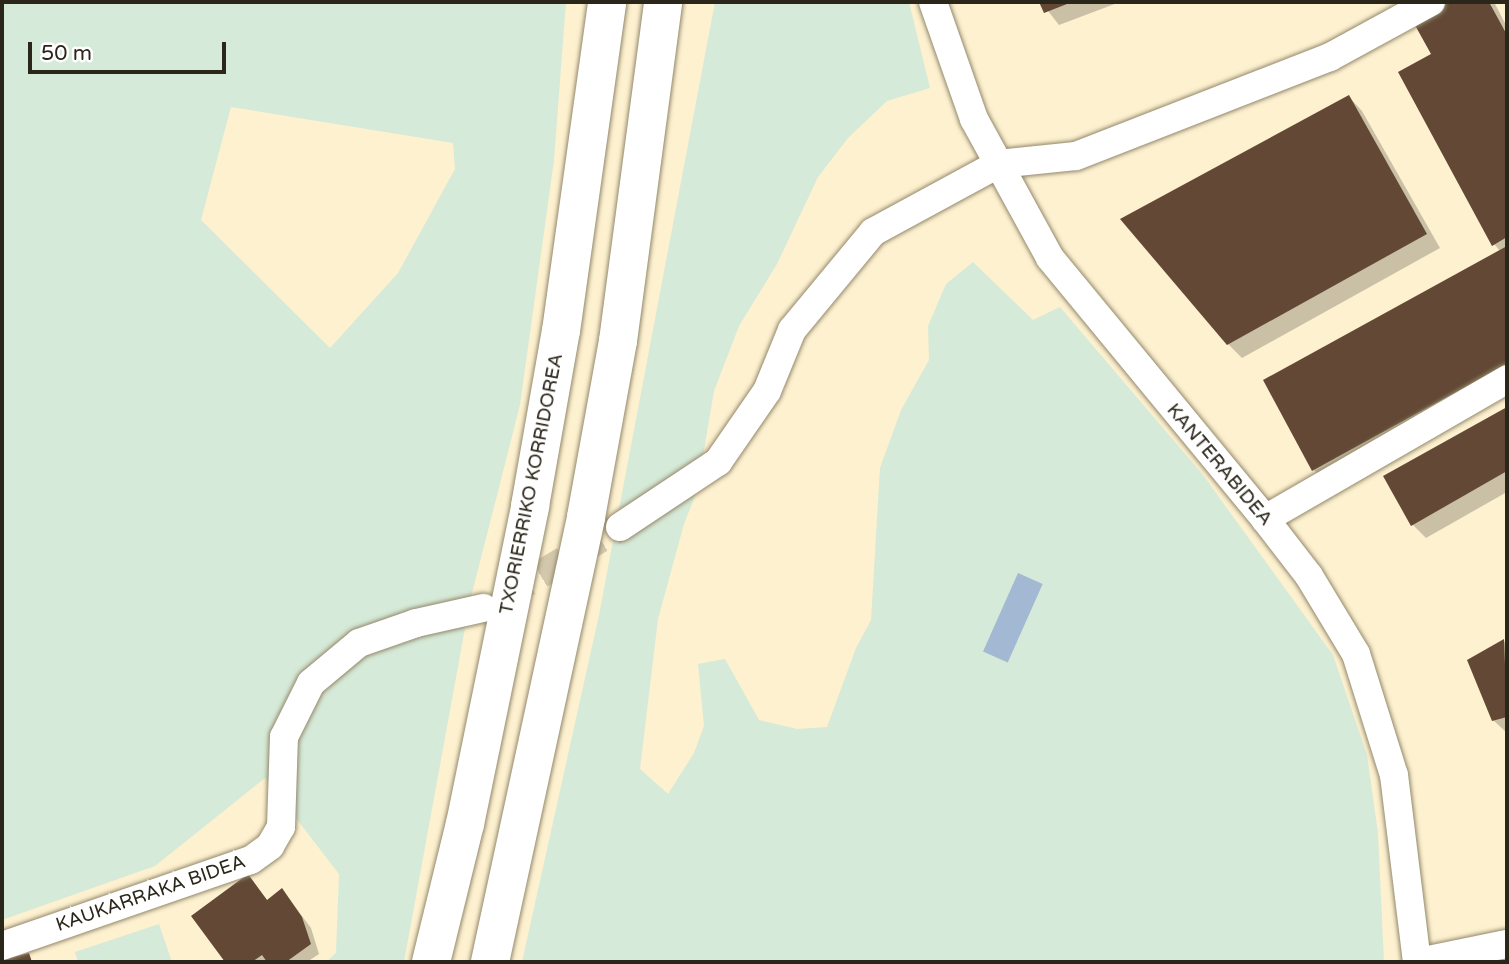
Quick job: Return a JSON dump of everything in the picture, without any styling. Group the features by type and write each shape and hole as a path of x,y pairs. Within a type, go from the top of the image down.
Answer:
{"highway":[{"name":"TXORIERRIKO KORRIDOREA","path":"431,962 465,824 535,479 561,331 607,2"},
{"path":"490,962 520,837 586,517 618,341 664,11"}],"street":[{"name":"KANTERABIDEA","path":"933,2 974,119 1050,258 1265,519 1309,576 1356,654 1377,709 1394,775 1418,962"},
{"path":"620,527 719,462 767,391 792,330 873,232 998,164 1076,156 1331,57 1431,2"},
{"path":"1265,519 1507,379"},
{"name":"KAUKARRAKA BIDEA","path":"2,946 251,860 270,846 282,827 284,737 311,683 359,643 415,623 483,608"},
{"path":"1418,962 1507,944"}],"green space":[{"path":"2,2 566,2 554,160 520,405 470,601 404,962 326,962 336,953 339,874 265,778 155,866 2,920","holes":["231,107 453,143 455,169 398,273 330,348 201,220"]},
{"path":"715,2 909,2 930,88 887,101 848,138 818,177 777,264 739,326 714,391 697,491 684,524 658,619 640,769 668,794 694,753 704,726 698,664 725,659 759,720 797,729 827,727 856,648 871,620 880,468 901,410 929,360 928,326 946,284 973,262 1033,320 1060,307 1203,475 1333,655 1367,755 1378,833 1384,962 522,962 599,615"},
{"path":"159,924 172,962 78,962 75,952"}],"water":[{"path":"1018,573 1043,584 1008,663 983,652"}],"building":[{"path":"1039,2 1072,2 1044,13"},
{"path":"1441,2 1489,2 1507,35 1507,237 1492,246 1398,72 1431,54 1411,18"},
{"path":"1349,95 1427,234 1227,345 1120,219"},
{"path":"1507,246 1507,364 1312,471 1263,380"},
{"path":"1507,407 1507,471 1411,526 1383,476"},
{"path":"1504,639 1507,717 1492,721 1467,660"},
{"path":"248,874 267,900 282,888 302,917 311,944 286,962 267,962 262,955 252,962 225,962 191,916"},
{"path":"29,953 32,962 2,962 2,960"}],"tunnel":[{"path":"504,596 620,527"}]}
